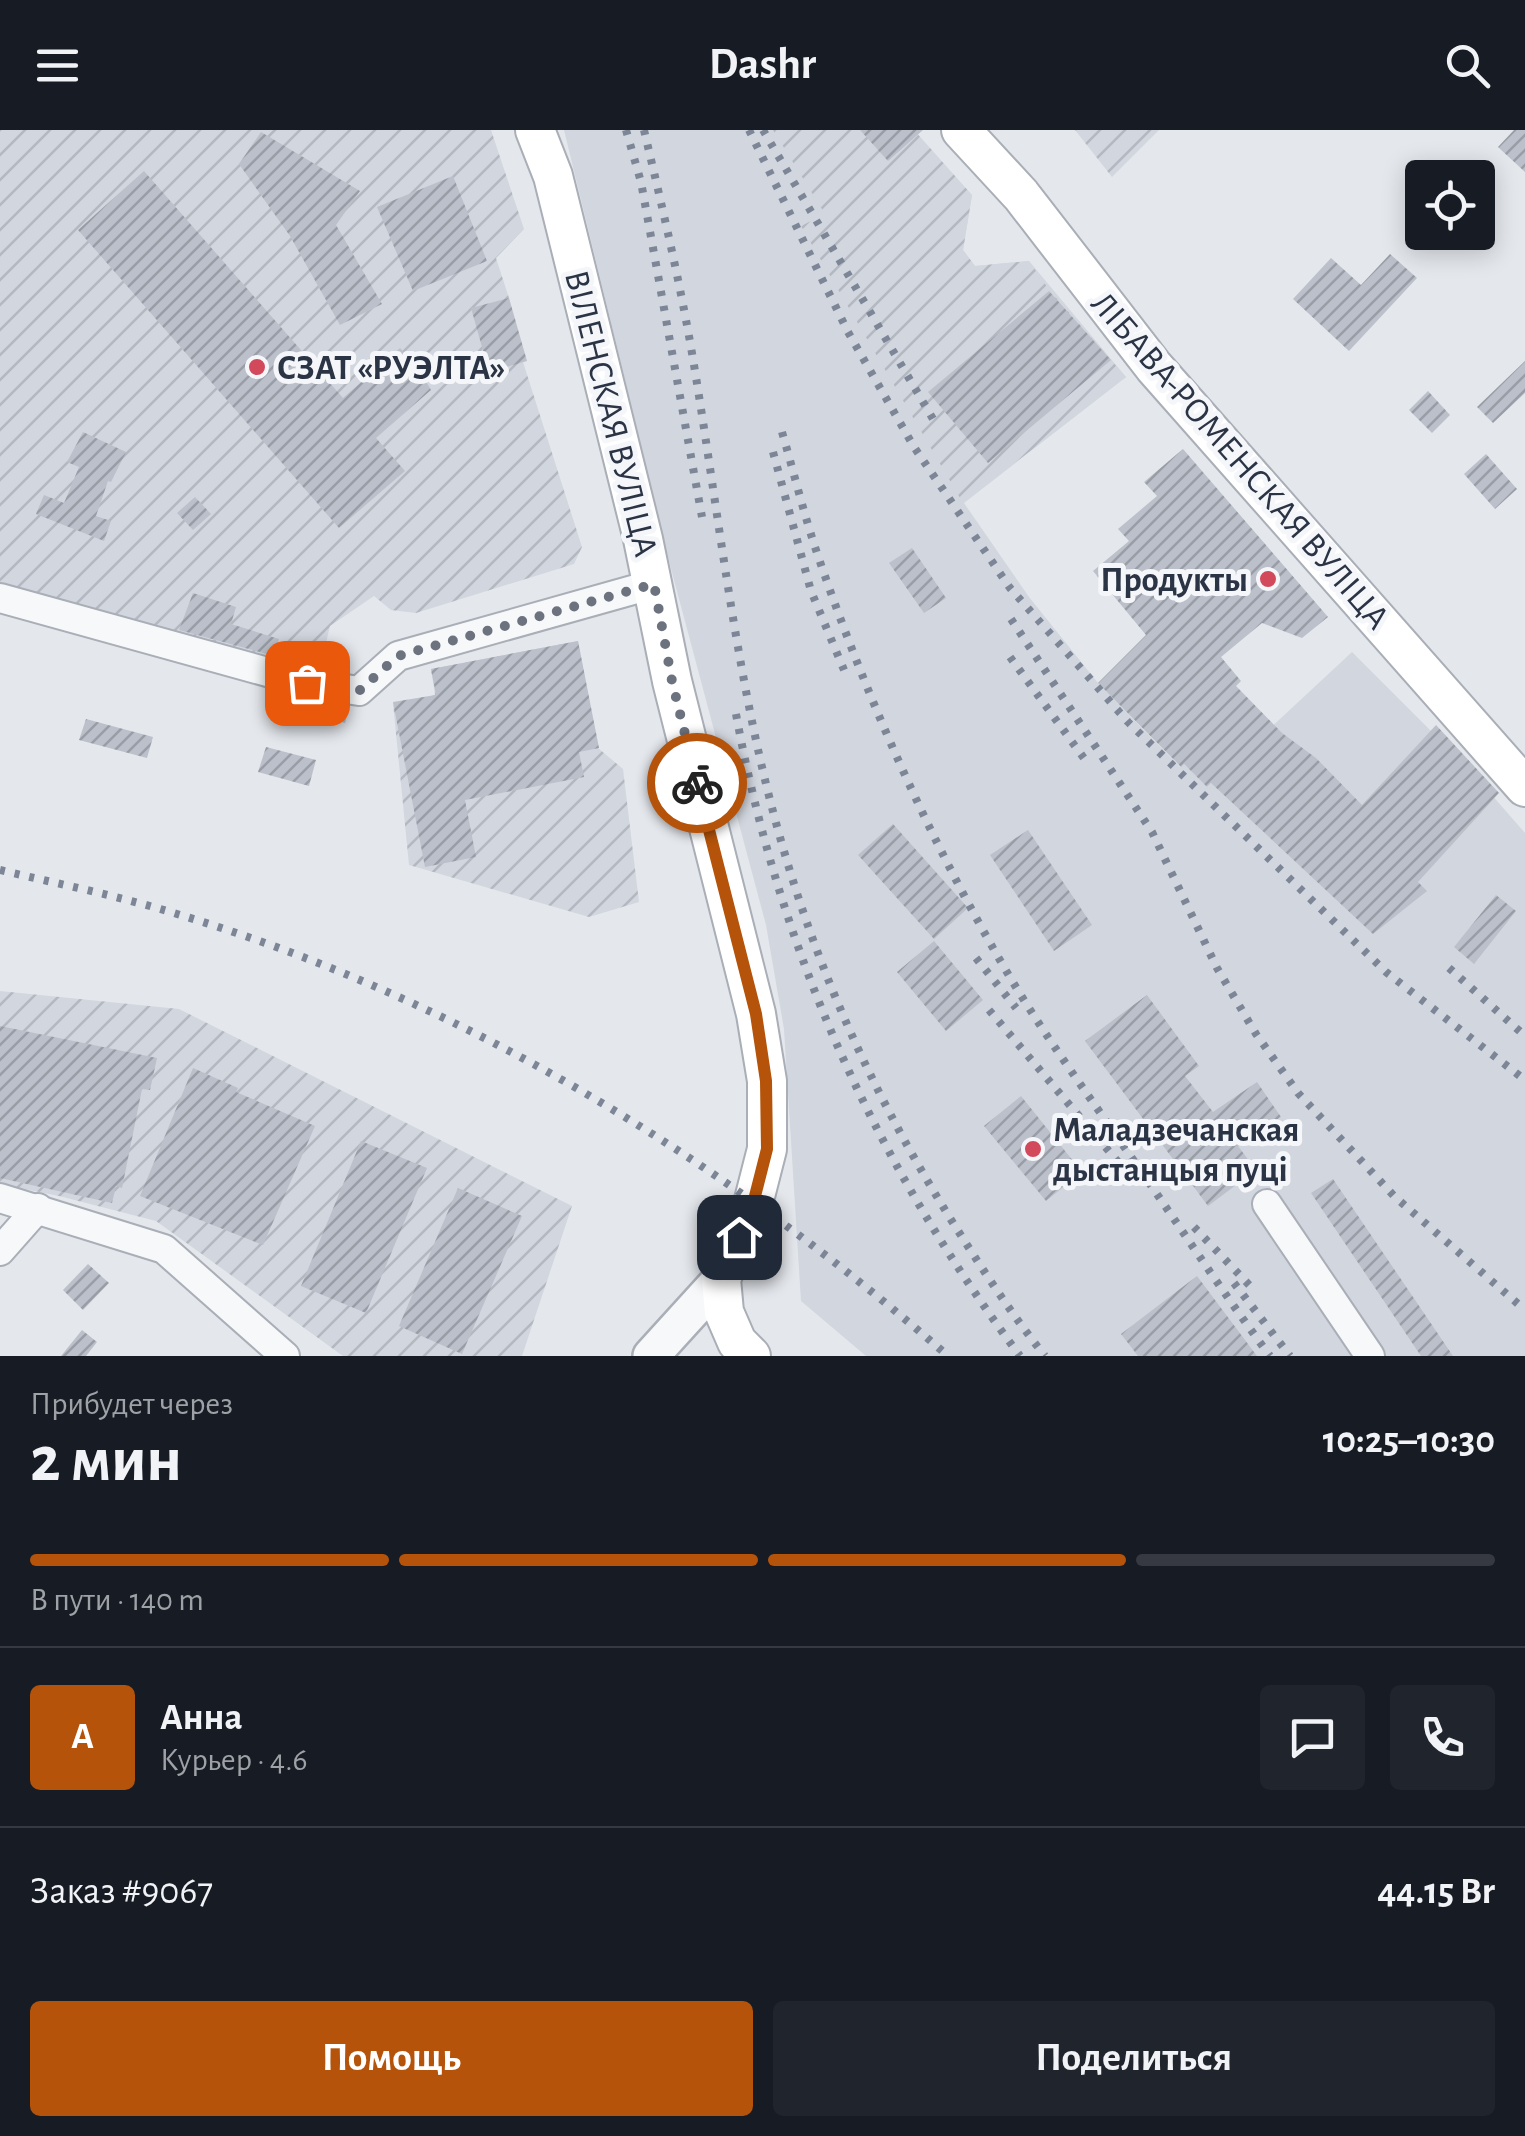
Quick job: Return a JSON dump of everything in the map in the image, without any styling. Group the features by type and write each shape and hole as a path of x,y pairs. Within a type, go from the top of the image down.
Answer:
{"main road":[{"name":"ВІЛЕНСКАЯ ВУЛІЦА","path":"535,130 553,176 654,584 672,681 756,1014 766,1081 767,1149 754,1200 721,1280"},
{"name":"ЛІБАВА-РОМЕНСКАЯ ВУЛІЦА","path":"961,130 1021,195 1154,366 1525,788"},
{"path":"721,1280 724,1312 738,1342 751,1356"}],"street":[{"path":"0,598 307,683 359,691 398,656 654,584"},
{"path":"0,1198 164,1248 285,1356"},
{"path":"1267,1204 1370,1356"},
{"path":"0,1251 38,1208"},
{"path":"651,1356 721,1280"}],"shaded area":[{"path":"0,130 491,130 524,229 496,258 523,362 582,547 574,564 416,613 391,610 374,596 330,626 318,676 0,588"},
{"path":"564,130 912,130 972,195 963,250 975,266 1029,261 1126,377 964,503 1029,597 1098,683 1180,767 1184,764 1207,787 1352,652 1470,770 1525,833 1525,1356 866,1356 801,1301 784,1029 766,925 670,565"},
{"path":"773,130 914,130 972,195 963,250 975,266 1029,261 1050,291 1126,377 963,503 801,226 825,214"},
{"path":"1075,130 1159,130 1112,177"},
{"path":"578,641 598,748 623,769 639,902 589,917 409,865 393,703 435,695 431,669"},
{"path":"0,991 179,1009 572,1206 522,1356 343,1356 156,1221 0,1184"}],"building":[{"path":"860,130 923,130 888,161"},
{"path":"1514,130 1525,130 1525,172 1498,147"},
{"path":"261,132 360,191 336,225 382,304 340,325 290,236 239,164"},
{"name":"СЗАТ «РУЭЛТА»","path":"144,171 343,398 400,348 431,390 376,438 405,471 339,528 78,230"},
{"path":"453,176 487,261 413,291 377,207"},
{"path":"1390,254 1417,278 1349,351 1293,299 1331,258 1361,285"},
{"path":"1049,291 1111,360 988,463 928,392"},
{"path":"509,298 527,361 489,372 471,308"},
{"path":"1525,361 1525,393 1493,423 1477,407"},
{"path":"1428,391 1450,415 1432,433 1409,410"},
{"path":"83,432 126,452 111,482 108,481 96,516 111,521 104,541 36,514 44,495 64,503 79,467 67,462"},
{"path":"1183,449 1328,617 1302,638 1262,623 1221,657 1241,681 1236,686 1362,805 1436,725 1499,793 1418,882 1427,891 1373,934 1211,783 1207,787 1184,764 1181,767 1098,683 1146,635 1093,571 1129,541 1118,529 1157,496 1144,482"},
{"path":"1486,454 1517,489 1495,509 1464,474"},
{"path":"195,497 211,514 193,530 177,513"},
{"path":"912,548 946,598 924,613 889,563"},
{"path":"193,593 236,607 231,624 279,639 274,656 179,630"},
{"path":"578,641 599,748 579,752 584,777 465,800 476,857 425,867 393,702 436,695 431,669"},
{"path":"327,704 349,707 345,723 323,717"},
{"path":"86,719 153,737 147,758 79,740"},
{"path":"266,747 316,760 309,786 258,772"},
{"path":"893,824 968,908 934,939 858,855"},
{"path":"1028,830 1092,925 1054,951 990,855"},
{"path":"1496,895 1516,911 1474,964 1454,947"},
{"path":"934,941 983,1000 946,1031 897,972"},
{"path":"1147,995 1199,1066 1185,1076 1213,1112 1257,1082 1281,1117 1238,1146 1256,1170 1208,1206 1085,1041"},
{"path":"0,1026 157,1058 150,1090 142,1089 122,1188 116,1186 112,1203 0,1178"},
{"path":"193,1068 238,1088 236,1092 315,1126 263,1245 140,1196"},
{"name":"Маладзечанская дыстанцыя пуці","path":"1021,1096 1082,1172 1046,1201 984,1126"},
{"path":"361,1141 427,1168 366,1313 301,1286"},
{"path":"1333,1179 1453,1356 1421,1356 1311,1193"},
{"path":"458,1188 522,1216 462,1354 399,1326"},
{"path":"88,1264 109,1283 83,1310 63,1290"},
{"path":"1197,1276 1257,1356 1138,1356 1121,1334"},
{"path":"82,1330 97,1342 86,1356 61,1356"}],"railway":[{"path":"626,130 641,182 702,517"},
{"path":"644,130 688,330 749,705 793,880 836,999 890,1113 966,1243 1045,1356"},
{"path":"749,130 848,332 914,447 1010,588 1128,722 1386,972 1525,1080"},
{"path":"763,130 933,419"},
{"path":"782,432 813,541 856,660 923,814 974,914 1046,1034 1270,1356"},
{"path":"773,452 811,591 844,670"},
{"path":"1011,619 1152,832 1217,968 1256,1034 1298,1093 1394,1196 1525,1310"},
{"path":"1010,657 1086,761"},
{"path":"736,714 779,888 840,1052 921,1207 1020,1356"},
{"path":"0,870 155,908 283,950 387,992 488,1040 586,1094 773,1216 948,1356"},
{"path":"976,958 1016,1008"},
{"path":"1449,968 1525,1036"},
{"path":"989,1010 1124,1169"},
{"path":"1194,1227 1252,1288"},
{"path":"1234,1283 1290,1356"}],"way so far":[{"path":"307,683 359,691 398,656 654,584 697,783"}],"place":[{"name":"СЗАТ «РУЭЛТА»","path":"257,367"},
{"name":"Продукты","path":"1268,579"},
{"name":"Маладзечанская дыстанцыя пуці","path":"1033,1149"}],"route":[{"path":"697,783 756,1014 766,1081 767,1149 754,1200 739,1237"}]}
